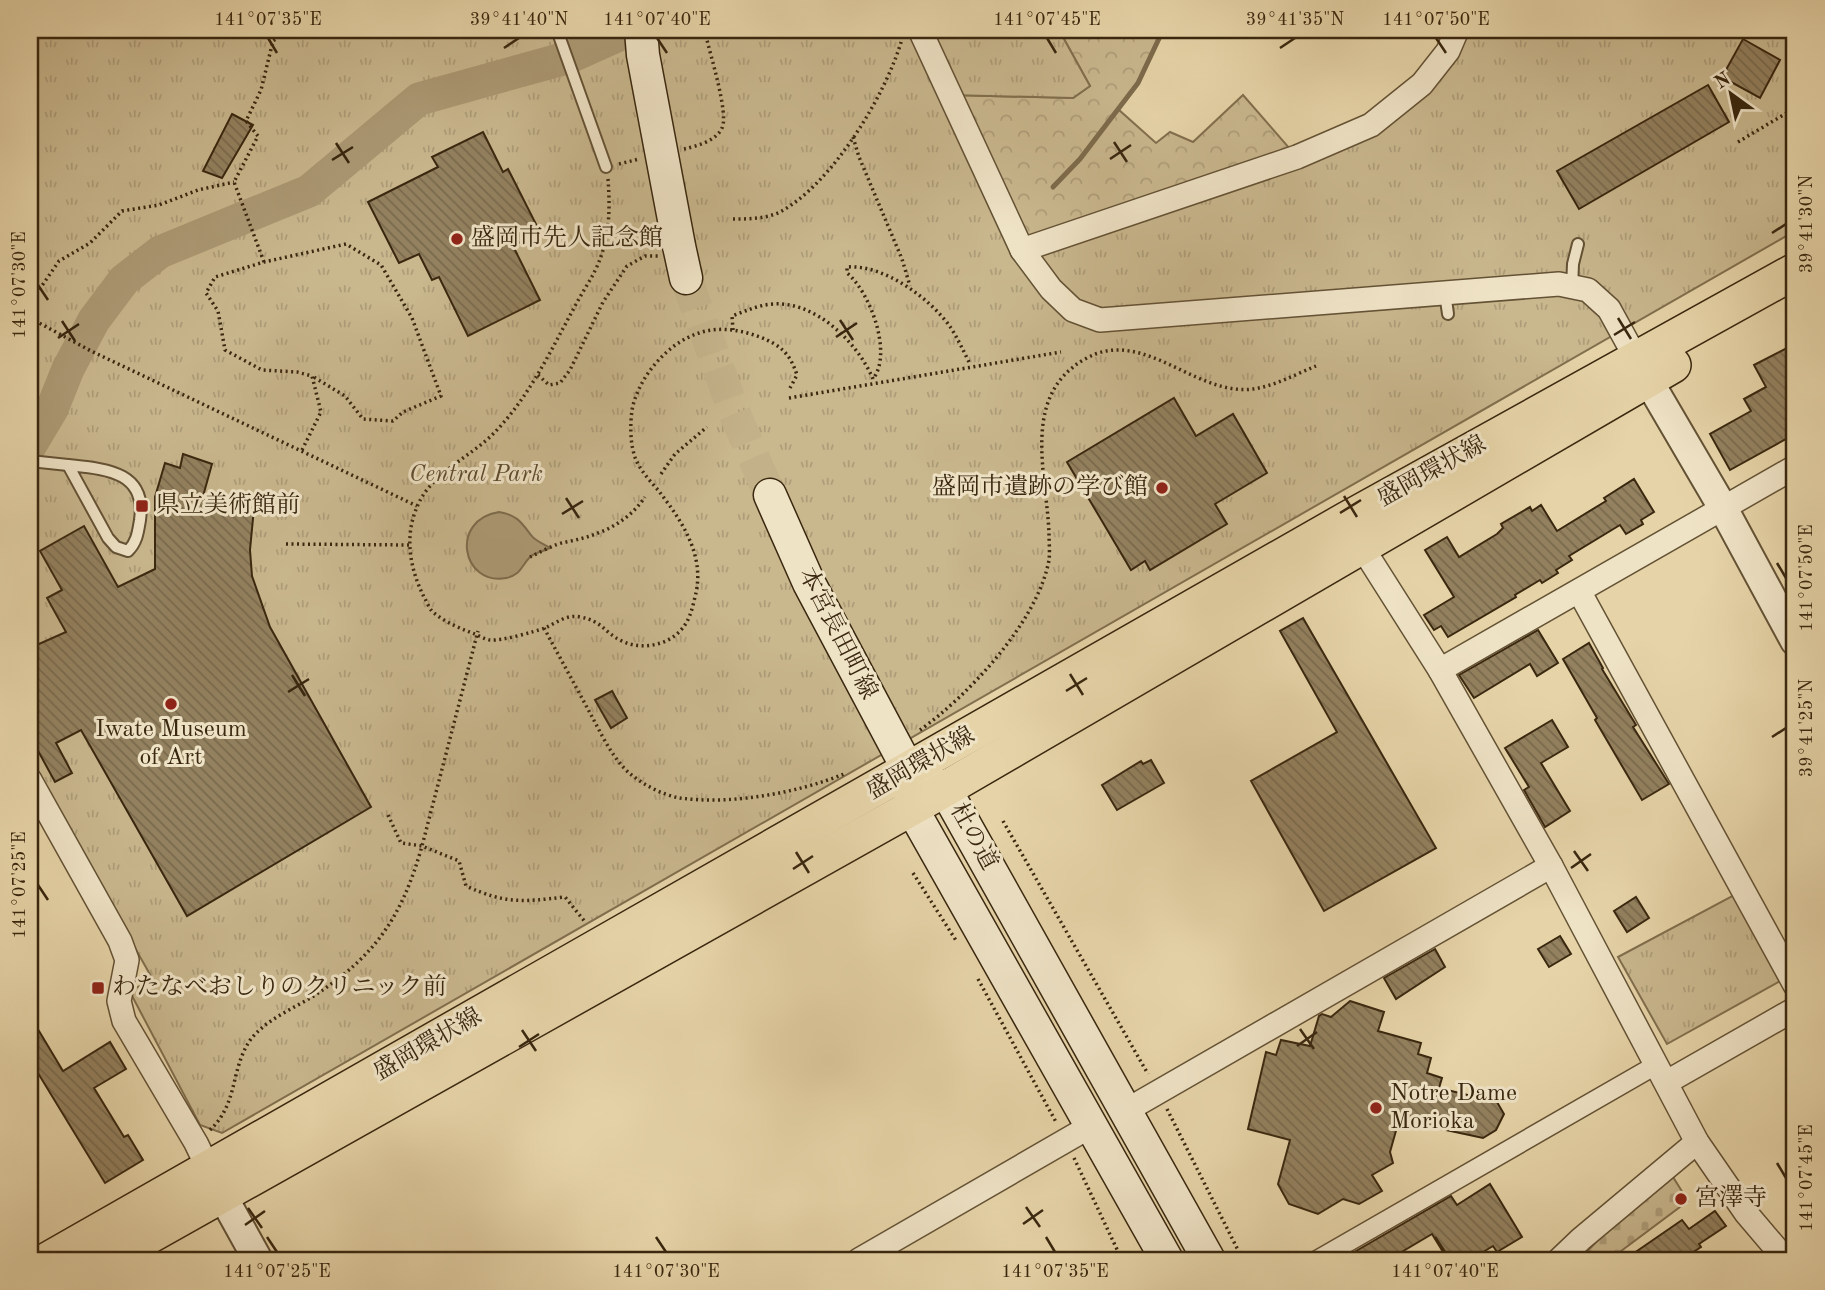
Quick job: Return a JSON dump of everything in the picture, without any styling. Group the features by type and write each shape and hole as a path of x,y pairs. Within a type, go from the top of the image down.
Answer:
{"main road":[{"path":"640,30 683,260"},
{"name":"盛岡環状線","path":"106,1260 208,1170 946,789 1354,534 1642,369 1795,271"},
{"name":"盛岡環状線","path":"1642,369 1795,297"},
{"name":"本宮長田町線","path":"769,495 809,583 903,759"},
{"name":"盛岡環状線","path":"48,1260 208,1170 903,759 1354,534"},
{"name":"杜の道","path":"903,759 946,789 1209,1260"},
{"name":"杜の道","path":"903,759 911,807 1079,1134 1167,1260"}],"street":[{"path":"920,30 1022,250 1051,289 1073,310 1100,320 1447,304 1559,284 1588,290 1609,309 1723,508 1795,641"},
{"path":"1022,250 1297,157 1371,125 1422,84 1448,51 1457,30"},
{"path":"1440,670 1795,467"},
{"path":"1354,534 1440,670 1551,866 1697,1143 1746,1213 1786,1260"},
{"path":"1579,591 1795,985"},
{"path":"30,780 120,941 127,960 119,1001 124,1021 258,1260"},
{"path":"1127,1110 1551,866"},
{"path":"1317,1260 1662,1074 1795,1009"},
{"path":"859,1260 1079,1134"},
{"path":"1559,1260 1697,1143"},
{"path":"30,1251 35,1260"}],"lane":[{"path":"557,30 606,167"},
{"path":"1572,287 1573,264 1578,244"},
{"path":"30,461 68,465 102,469 119,474 132,483 142,506 137,538 128,551 116,547 108,538 68,465"}],"path":[{"path":"264,262 234,182 258,136 246,121 261,90 273,41 289,30"},
{"path":"674,151 708,141 722,130 725,116 706,36 720,30"},
{"path":"733,219 762,218 779,212 807,194 831,168 884,84 905,30"},
{"path":"1738,142 1795,108"},
{"path":"853,137 902,258 911,289"},
{"path":"647,158 606,167 611,212 601,258 538,376 494,434 441,474 417,506 409,545 414,578 432,611 456,627 491,640 544,628 579,616 598,622 622,641 645,646 674,636 688,621 697,592 696,554 682,522 636,460 631,435 632,412 643,381 655,365 676,346 699,332 733,330 769,340 784,349 797,374 790,388"},
{"path":"30,303 59,261 90,243 122,211 159,205 198,190 234,182"},
{"path":"1795,229 1795,236"},
{"path":"346,244 381,265 412,318 441,396 403,412 393,421 363,419 345,397 312,376 298,372 262,370 225,350 218,311 206,293 215,277 264,262 346,244"},
{"path":"538,376 549,385 561,383 603,302 627,266 645,256 683,260"},
{"path":"733,330 732,316 755,306 774,304 804,310 844,334 862,356 873,379 878,371 880,357 874,314 864,293 847,273 847,267 880,272 911,289 947,324 968,362"},
{"path":"30,318 91,351 417,506"},
{"path":"903,759 1009,643 1039,595 1049,558 1040,430 1047,401 1064,374 1086,358 1110,350 1132,351 1155,358 1206,383 1237,390 1272,385 1315,366"},
{"path":"789,398 1061,352"},
{"path":"302,450 321,412 312,376"},
{"path":"661,474 675,454 707,427"},
{"path":"530,556 565,542 602,533 638,507 645,497"},
{"path":"286,544 409,545"},
{"path":"544,628 608,745 627,771 648,787 678,797 717,799 768,794 817,785 855,770"},
{"path":"208,1170 219,1122 227,1109 244,1053 251,1040 271,1022 348,972 373,947 401,906 412,881 422,846 477,633"},
{"path":"388,815 401,843 422,846 459,861 466,886 494,898 527,902 565,897 586,923"},
{"path":"1003,821 1158,1092 1243,1260"},
{"path":"913,873 961,948"},
{"path":"974,972 1079,1134 1122,1260"}],"green space":[{"name":"Central Park","path":"30,30 1059,30 1090,86 1073,98 952,95 1029,252 1371,125 1457,30 1795,30 1795,231 222,1133 200,1125 130,992 152,978 30,763"},
{"path":"1059,30 1163,30 1138,83 1118,109 1156,143 1170,132 1193,142 1243,95 1297,157 1028,252 951,95 1073,98 1090,86"},
{"path":"1736,894 1784,979 1667,1044 1618,957"},
{"path":"1673,1177 1688,1201 1609,1260 1579,1260 1617,1220"}],"shaded area":[{"path":"499,512 514,517 535,539 550,548 532,556 511,577 491,578 479,572 471,563 467,551 468,539 473,527 483,517"}],"building":[{"path":"1743,39 1780,60 1760,98 1722,77"},
{"path":"1708,85 1729,122 1579,209 1557,171"},
{"path":"232,114 253,125 222,178 203,171"},
{"name":"盛岡市先人記念館","path":"483,132 503,172 508,169 540,232 513,246 540,300 468,336 439,277 432,280 419,254 399,263 368,202 438,167 432,157"},
{"path":"1795,344 1795,434 1730,470 1710,434 1751,411 1744,399 1766,387 1754,365"},
{"name":"盛岡市遺跡の学び館","path":"1174,398 1196,436 1233,414 1267,473 1215,504 1227,524 1150,570 1145,561 1131,570 1067,462"},
{"name":"Iwate Museum of Art","path":"183,454 212,464 202,500 254,508 250,550 252,576 270,627 371,807 187,916 81,730 56,743 72,773 55,782 30,736 30,648 66,632 47,598 62,590 40,551 84,526 118,587 155,569 155,497 165,463 180,468"},
{"path":"1634,479 1654,512 1641,520 1643,524 1626,534 1620,525 1569,556 1572,560 1556,570 1558,573 1542,583 1540,580 1448,637 1441,626 1434,630 1424,615 1454,597 1425,550 1447,537 1459,557 1497,534 1503,528 1501,524 1530,507 1532,511 1541,505 1557,531 1606,501 1604,498"},
{"path":"1303,618 1436,848 1324,911 1251,781 1337,732 1280,631"},
{"path":"1538,630 1558,663 1537,676 1530,664 1474,698 1459,675"},
{"path":"1589,643 1636,725 1633,727 1669,784 1642,800 1563,659"},
{"path":"612,691 627,718 611,728 595,700"},
{"path":"1552,720 1568,747 1541,763 1570,811 1545,827 1524,790 1529,787 1505,748"},
{"path":"1151,760 1164,783 1117,810 1102,785 1141,761 1143,764"},
{"path":"1636,897 1649,918 1627,932 1614,911"},
{"path":"1560,936 1571,954 1549,967 1538,949"},
{"path":"1435,949 1445,967 1396,999 1384,978"},
{"name":"Notre Dame Morioka","path":"1350,1001 1384,1012 1378,1031 1421,1043 1418,1054 1431,1058 1427,1073 1442,1078 1439,1088 1497,1102 1504,1114 1496,1130 1483,1138 1399,1120 1390,1152 1393,1163 1372,1175 1382,1191 1359,1204 1343,1199 1318,1214 1289,1204 1278,1184 1290,1140 1248,1129 1266,1052 1276,1055 1281,1040 1310,1046 1319,1016 1322,1014 1331,1017"},
{"path":"30,1016 63,1071 110,1042 126,1069 94,1088 124,1137 128,1135 143,1160 105,1183 30,1060"},
{"path":"1490,1184 1522,1237 1497,1252 1493,1246 1470,1260 1448,1260 1432,1234 1388,1260 1361,1260 1356,1251 1451,1196 1457,1205"},
{"path":"1715,1211 1726,1226 1681,1260 1624,1260 1682,1220 1689,1229"}],"waterway":[{"path":"30,446 52,409 68,369 94,320 124,280 160,252 309,191 419,99 570,57 630,30"},
{"path":"1053,187 1080,159 1138,83 1163,30"}],"tunnel":[{"path":"686,278 734,412 770,495"}],"place":[{"name":"盛岡市先人記念館","path":"457,239"},
{"name":"盛岡市遺跡の学び館","path":"1162,488"},
{"name":"県立美術館前","path":"142,506"},
{"name":"Iwate Museum of Art","path":"171,704"},
{"name":"わたなべおしりのクリニック前","path":"98,988"},
{"name":"Notre Dame Morioka","path":"1376,1108"},
{"name":"宮澤寺","path":"1681,1199"}]}
